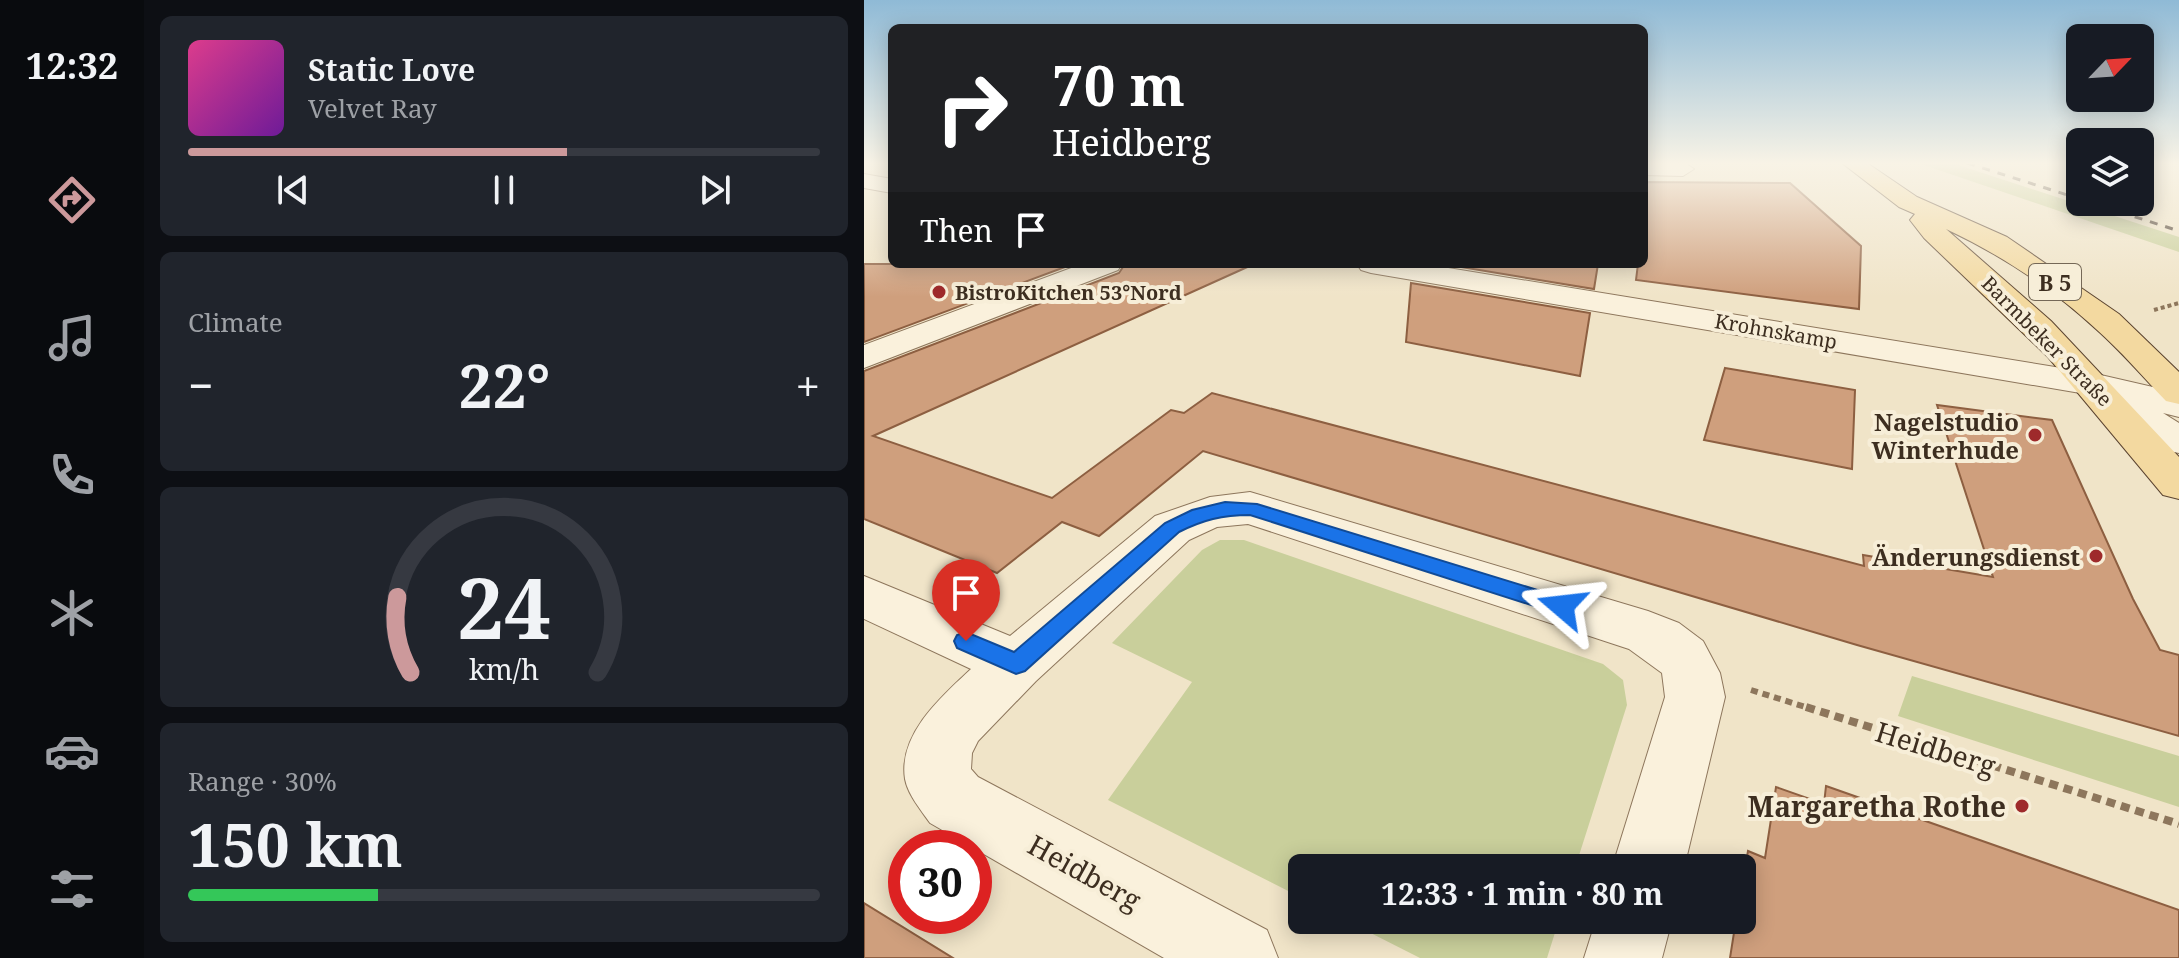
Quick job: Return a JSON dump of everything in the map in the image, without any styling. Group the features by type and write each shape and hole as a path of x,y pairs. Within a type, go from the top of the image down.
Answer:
{"main road":[{"name":"Barmbeker Straße","path":"1913,208 1944,245 2018,307 2092,384 2179,485"},
{"name":"Barmbeker Straße","path":"1920,208 1997,243 2039,271 2107,321 2179,393"}],"street":[{"path":"864,357 1098,268"},
{"name":"Krohnskamp","path":"1395,268 2092,384 2179,405"},
{"path":"2092,384 2179,441"},
{"name":"Heidberg","path":"1239,958 954,800 938,779 940,750 956,722 1016,664 1172,528 1199,514 1250,508 1648,633 1677,649 1693,671"},
{"path":"864,596 1016,664"},
{"path":"1652,854 1695,697 1693,671"},
{"path":"1623,958 1630,934"}],"path":[{"path":"2151,311 2179,303"},
{"name":"Heidberg","path":"1693,671 2179,824"}],"green space":[{"path":"2049,208 2066,208 2066,213"},
{"path":"2073,216 2115,216 2179,237 2179,252"},
{"path":"1220,540 1244,540 1603,664 1623,680 1627,705 1579,854 1288,854 1288,891 1108,800 1192,682 1112,643 1202,550"},
{"path":"1912,676 2179,756 2179,807 1898,716"},
{"path":"1373,934 1555,934 1547,958 1420,958"}],"building":[{"path":"1648,208 1818,208 1861,246 1859,309 1636,280 1638,268 1648,268"},
{"path":"864,264 888,264 888,268 1062,268 864,342"},
{"path":"1122,268 1245,268 873,436 1052,498 1171,410 1184,413 1212,393 1864,566 1863,555 1993,577 1937,405 2052,420 2133,599 2160,650 2179,655 2179,736 1857,645 1203,451 1099,536 1062,522 997,573 864,519 864,371 1119,273"},
{"path":"1467,268 1597,268 1594,289"},
{"path":"1411,283 1590,313 1580,376 1406,342"},
{"path":"1725,368 1855,390 1852,469 1704,440"},
{"path":"1826,786 2179,910 2179,958 1730,958 1734,934 1756,934 1756,854 1765,858 1776,787 1824,804"},
{"path":"864,903 888,918 888,934 914,934 953,958 864,958"}],"railway":[{"path":"2132,216 2179,231"}],"place":[{"name":"BistroKitchen 53°Nord","path":"939,292"},
{"name":"Nagelstudio Winterhude","path":"2035,435"},
{"name":"Änderungsdienst","path":"2096,556"},
{"name":"Margaretha Rothe","path":"2022,806"}],"route":[{"path":"966,641 1016,664 1172,528 1199,514 1225,508 1250,508 1562,606"}]}
